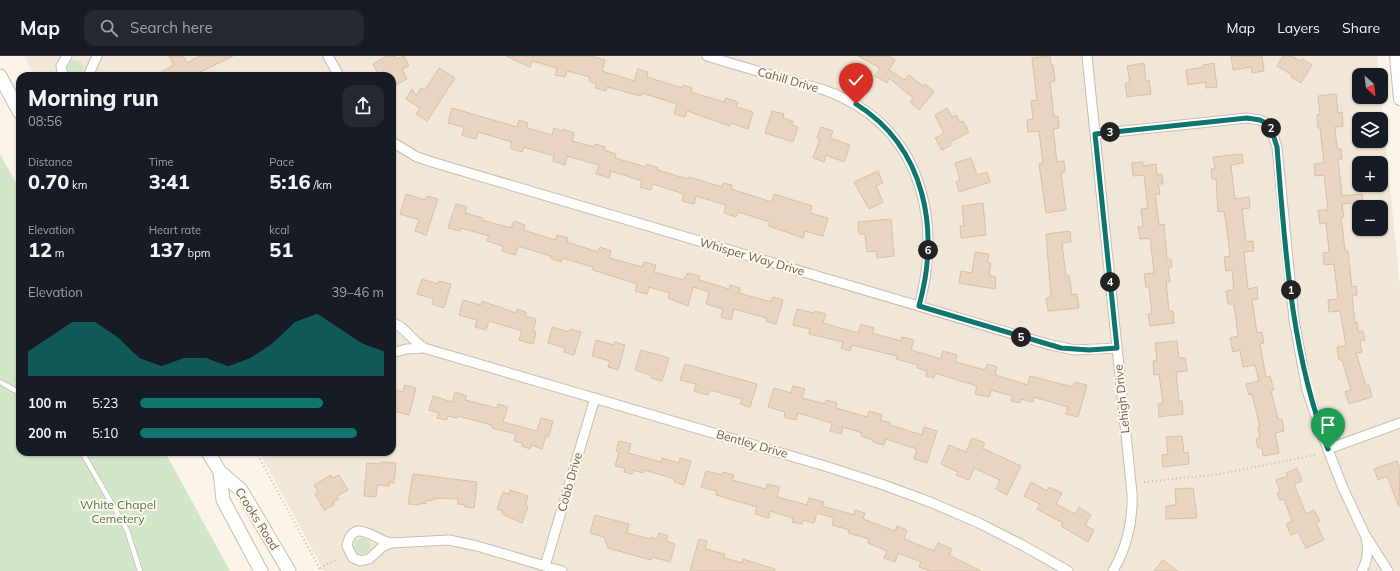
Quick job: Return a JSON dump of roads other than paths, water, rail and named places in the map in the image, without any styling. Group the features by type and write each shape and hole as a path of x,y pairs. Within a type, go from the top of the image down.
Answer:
{"main road":[{"path":"0,76 16,106"},
{"name":"Crooks Road","path":"210,456 220,472 241,490 289,571"},
{"name":"Crooks Road","path":"220,472 223,500 261,571"}],"street":[{"path":"62,72 61,66 67,56"},
{"path":"90,72 97,56"},
{"path":"328,56 337,72"},
{"name":"Cahill Drive","path":"707,56 842,97 869,112 894,136 914,169 924,204 928,253 926,281 919,306"},
{"name":"Lehigh Drive","path":"1087,56 1132,505 1127,540 1113,571"},
{"path":"1396,56 1400,99"},
{"path":"1095,134 1247,118 1260,120 1270,125 1277,147 1294,320 1308,390 1328,449 1368,545 1367,556 1362,571"},
{"name":"Whisper Way Drive","path":"396,144 417,157 432,162 1061,348 1089,350 1117,348"},
{"name":"Bentley Drive","path":"396,324 399,325 411,339 424,348"},
{"name":"Bentley Drive","path":"396,352 412,348 424,348 825,466 923,499 985,526 1068,571"},
{"name":"Cobb Drive","path":"545,566 595,398"},
{"path":"1328,449 1400,423"},
{"path":"392,543 378,539 364,531 359,531 350,536 347,546 352,558 361,561 369,559 382,547 392,543 449,540 477,546 562,571"},
{"path":"1365,535 1388,571"}],"lane":[{"path":"0,382 16,391"},
{"path":"84,456 127,530 140,571"}],"park label":[{"name":"White Chapel Cemetery","path":"118,512"}]}
